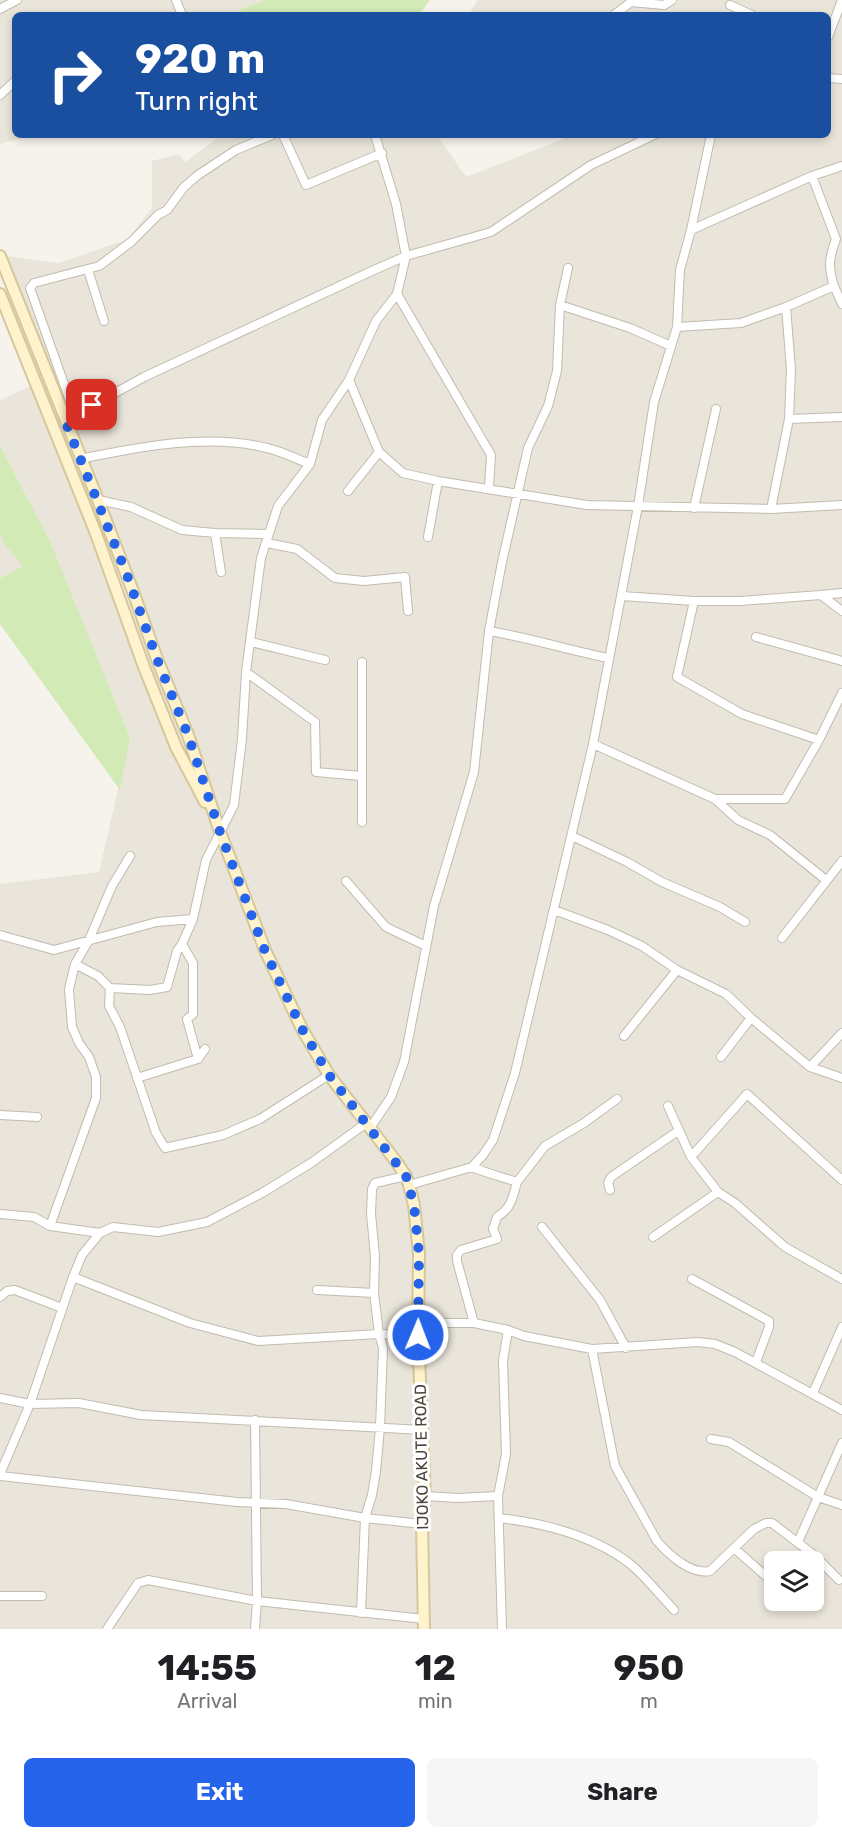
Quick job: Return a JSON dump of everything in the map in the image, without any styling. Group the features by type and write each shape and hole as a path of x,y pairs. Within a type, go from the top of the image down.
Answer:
{"main road":[{"name":"IJOKO AKUTE ROAD","path":"0,256 98,500 188,735 220,832 265,951 302,1029 329,1075 408,1180 414,1205 419,1254 418,1329 425,1496 422,1524 424,1624"},
{"name":"IJOKO AKUTE ROAD","path":"0,294 95,531 144,667 176,747 220,832"}],"street":[{"path":"0,9 17,0"},
{"path":"617,12 630,1 664,5 672,0"},
{"path":"831,29 842,0"},
{"path":"730,3 746,12"},
{"path":"0,95 12,84"},
{"path":"75,415 30,288 34,283 99,266 131,242 158,215 167,210 184,187 198,175 236,150 265,138"},
{"path":"284,138 306,185 382,153"},
{"path":"75,964 98,976 110,988 150,990 167,987 177,951 193,919 206,860 234,806 242,739 246,672 261,558 267,539 278,506 310,464 322,420 349,380 376,321 397,294 406,256 396,204 376,138"},
{"path":"66,423 75,415 144,377 406,256 490,232 591,165 648,138"},
{"path":"361,1613 365,1518 372,1495 380,1428 383,1348 379,1335 374,1293 372,1189 375,1183 408,1180 472,1167 493,1140 501,1117 526,1030 593,744 608,658 622,596 654,402 677,327 680,270 710,138"},
{"path":"691,230 812,176 842,166"},
{"path":"812,176 836,239 829,256 830,272 842,304"},
{"path":"422,1524 365,1518 286,1504 237,1502 0,1475 30,1404 82,1255 100,1233 113,1227 159,1233 207,1222 262,1193 367,1126 391,1097 404,1062 426,946 450,850 474,772 489,631 528,448 548,406 557,370 560,305 568,268"},
{"path":"88,270 104,321"},
{"path":"677,327 741,323 834,286"},
{"path":"397,294 491,455 489,488"},
{"path":"560,305 630,328 671,346"},
{"path":"771,509 789,418 791,369 786,307"},
{"path":"349,380 379,452 403,472 438,481 587,505 771,509 842,505"},
{"path":"694,508 716,409"},
{"path":"789,418 842,417"},
{"path":"80,459 159,444 228,443 267,448 310,464"},
{"path":"348,491 379,452"},
{"path":"428,537 438,481"},
{"path":"98,500 131,507 182,530 267,539 297,549 335,578 364,581 405,577 408,610"},
{"path":"215,533 221,572"},
{"path":"622,596 694,601 740,601 842,593"},
{"path":"821,596 842,611"},
{"path":"694,601 677,677 742,714 819,740"},
{"path":"489,631 608,658"},
{"path":"756,637 842,661"},
{"path":"251,642 325,660"},
{"path":"362,662 362,822"},
{"path":"246,672 315,722 316,772 362,776"},
{"path":"715,800 785,799 819,740 842,693"},
{"path":"593,744 715,800 738,820 770,835 826,880"},
{"path":"572,836 627,862 662,882 720,907 745,922"},
{"path":"50,1226 96,1098 96,1077 89,1057 72,1027 69,988 75,964 89,940 112,886 130,856"},
{"path":"782,938 842,861"},
{"path":"346,881 386,927 426,946"},
{"path":"554,910 609,930 642,946 677,970 726,994 810,1067 842,1078"},
{"path":"0,935 54,950 157,922 193,919"},
{"path":"182,944 193,963 193,1014 187,1019 198,1059"},
{"path":"624,1036 677,970"},
{"path":"110,988 109,1006 120,1027 156,1133 165,1148 223,1135 260,1119 329,1075"},
{"path":"721,1057 751,1018"},
{"path":"810,1067 842,1033"},
{"path":"137,1078 198,1059 205,1048"},
{"path":"691,1157 747,1094 842,1180"},
{"path":"474,1323 457,1255 461,1250 497,1239 493,1229 497,1217 506,1212 513,1199 517,1182 545,1146 584,1124 617,1099"},
{"path":"668,1106 691,1157 718,1192 735,1203 785,1247 842,1279"},
{"path":"0,1116 37,1117"},
{"path":"610,1190 608,1183 611,1177 678,1131"},
{"path":"472,1167 517,1182"},
{"path":"653,1237 718,1192"},
{"path":"0,1214 34,1217 50,1226 100,1233"},
{"path":"542,1227 600,1300 626,1348"},
{"path":"73,1277 190,1323 258,1341 379,1335 474,1323 524,1336 592,1349 698,1342 715,1344 756,1362 842,1410"},
{"path":"692,1279 769,1321 769,1327 756,1362"},
{"path":"0,1297 8,1291 15,1290 62,1308"},
{"path":"317,1290 374,1293"},
{"path":"813,1393 842,1327"},
{"path":"502,1629 498,1496 506,1454 503,1361 508,1330"},
{"path":"592,1349 615,1466 657,1541 673,1557 701,1572 710,1571 754,1529 766,1523 772,1523 814,1555 839,1580"},
{"path":"0,1398 30,1404 79,1403 141,1415 423,1430"},
{"path":"255,1420 257,1601 255,1629"},
{"path":"711,1439 729,1442 818,1497 842,1505"},
{"path":"798,1542 842,1443"},
{"path":"425,1496 458,1498 498,1496"},
{"path":"498,1518 533,1522 567,1532 601,1547 628,1563 674,1610"},
{"path":"735,1549 764,1574"},
{"path":"107,1629 138,1584 148,1580 257,1601 361,1613 424,1624"},
{"path":"0,1596 42,1596"}],"shaded area":[{"path":"0,0 264,0 238,12 12,12 12,138 21,138 0,144"},
{"path":"478,0 842,0 842,1629 0,1629 0,884 99,872 130,738 50,541 0,446 0,400 49,378 7,256 59,263 128,239 152,208 152,161 179,154 185,162 218,138 439,138 466,177 564,138 831,138 831,12 470,12"},
{"path":"0,534 4,544 24,566 0,578"}],"green space":[{"path":"264,0 430,0 421,12 238,12"},
{"path":"0,446 50,541 130,738 120,790 0,624 0,578 23,566 4,544 0,534"}],"route":[{"path":"92,405 66,423 188,735 220,832 265,951 302,1029 329,1075 406,1176 414,1205 419,1254 418,1335"}]}
